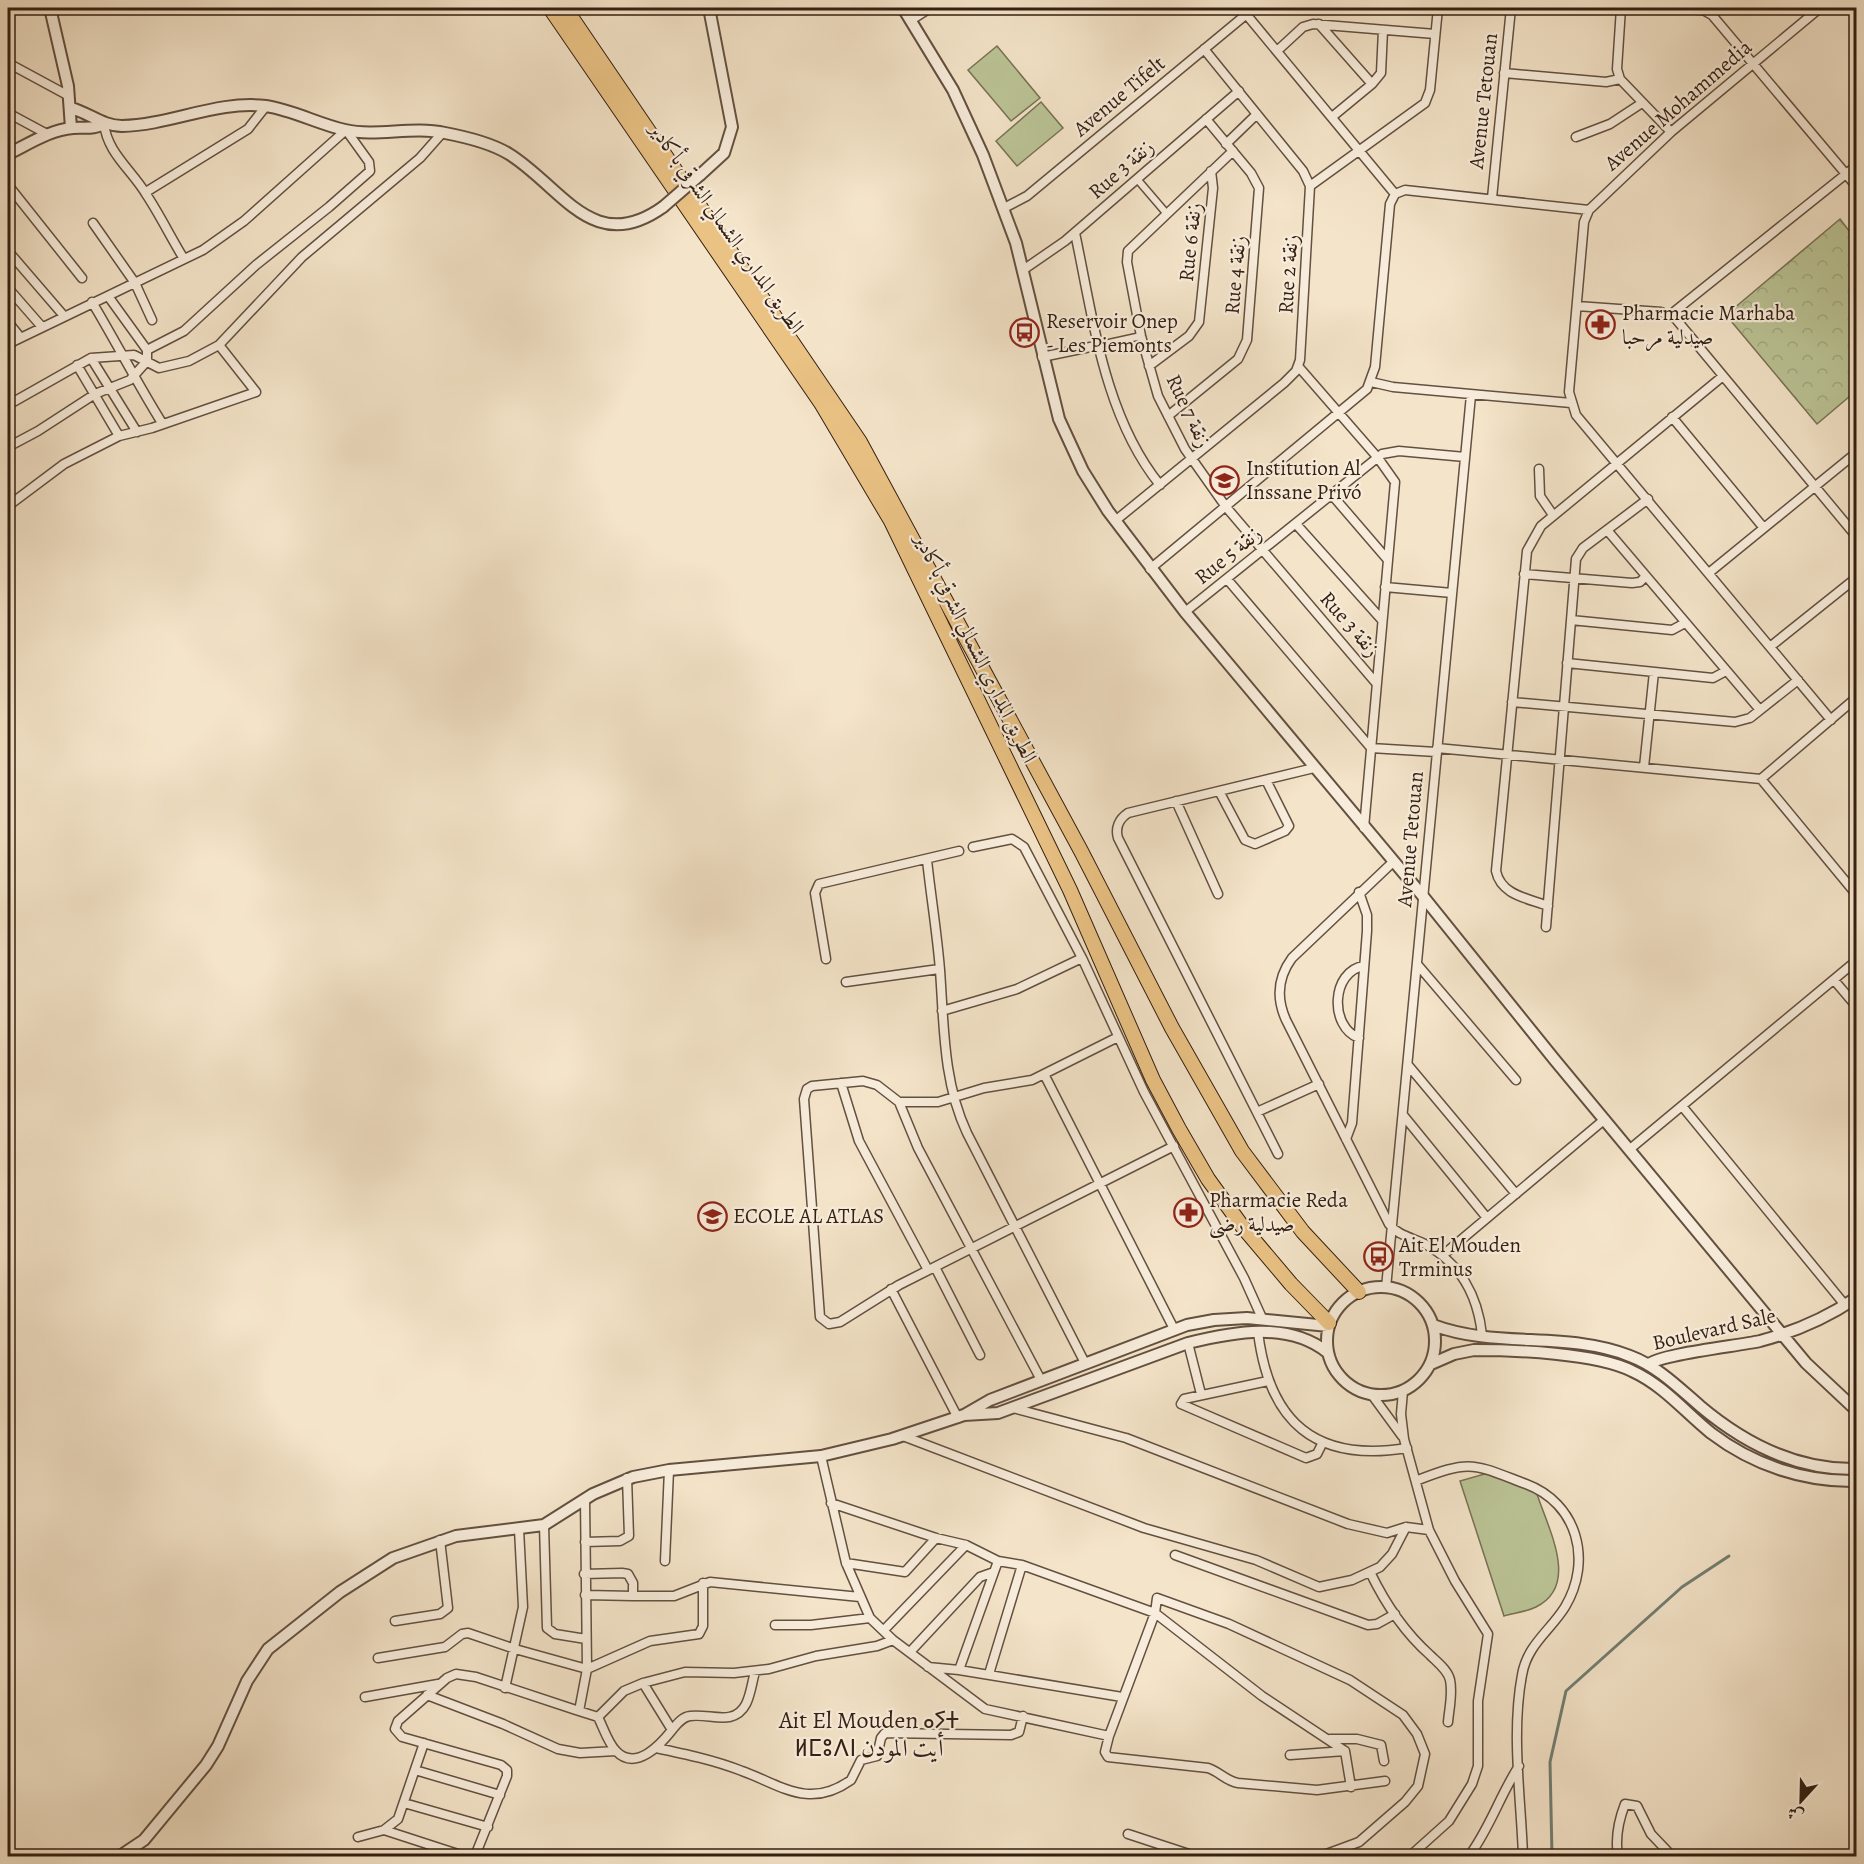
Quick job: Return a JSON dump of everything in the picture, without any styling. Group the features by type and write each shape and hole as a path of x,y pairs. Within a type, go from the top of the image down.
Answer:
{"highway":[{"name":"الطريق المداري الشمالي الشرقي بأكادير","path":"550,8 774,333 861,467 891,521 1065,879 1153,1080 1179,1130 1208,1179 1242,1226 1279,1271 1329,1325"},
{"name":"الطريق المداري الشمالي الشرقي بأكادير","path":"565,8 860,442 1081,851 1162,1009 1237,1142 1281,1206 1359,1292"}],"street":[{"path":"50,8 69,96 71,128"},
{"path":"71,108 104,123 121,126 215,108 266,106 346,130 443,132 508,153 561,198 590,218 604,224 621,226 639,222 663,207 724,153 732,127 709,8"},
{"path":"903,8 964,111 1005,208 1023,270 1042,357 1059,419 1071,446 1115,521 1185,612 1422,895 1782,1334 1823,1380 1857,1410"},
{"path":"911,20 930,8"},
{"name":"Avenue Tifelt","path":"1005,208 1027,196 1204,48 1244,11 1254,8"},
{"path":"1204,48 1303,171 1310,186 1425,103 1430,90 1438,8"},
{"name":"Avenue Tetouan","path":"1492,198 1510,8"},
{"path":"1621,8 1617,69 1620,79 1671,132"},
{"path":"1671,8 1715,11 1754,62 1857,186"},
{"name":"Avenue Mohammedia","path":"1589,210 1671,132 1820,8"},
{"path":"1244,11 1395,194"},
{"path":"1277,51 1303,27 1318,24 1436,34"},
{"path":"1318,24 1372,84"},
{"path":"1332,117 1372,84 1383,68 1383,30"},
{"path":"8,63 69,96"},
{"path":"1504,74 1606,82 1620,79"},
{"name":"Rue 3 زنقة","path":"1023,270 1075,233 1239,91"},
{"path":"1576,137 1610,124 1642,103"},
{"path":"146,192 248,129 266,106"},
{"path":"8,113 47,134"},
{"path":"1226,144 1257,114"},
{"name":"Rue 4 زنقة","path":"1168,416 1238,359 1247,340 1260,191 1255,178 1206,119"},
{"path":"8,154 47,134 71,128 94,128 104,123"},
{"path":"104,123 106,138 111,148 146,192 184,259"},
{"path":"8,344 210,245 244,221 346,130"},
{"path":"147,350 184,332 242,276 329,207 370,171 369,162 346,130"},
{"path":"8,405 90,358 123,354 147,361 159,368 179,365 219,345 302,257 420,158 443,132"},
{"name":"Rue 7 زنقة","path":"1226,507 1191,460 1158,396 1141,336 1127,253 1233,151"},
{"path":"1670,315 1857,166"},
{"name":"Rue 6 زنقة","path":"1149,366 1189,336 1199,322 1214,188 1211,171"},
{"path":"1137,179 1167,214"},
{"path":"8,184 82,278"},
{"name":"Rue 2 زنقة","path":"1298,366 1310,186"},
{"path":"1150,569 1341,413 1362,395 1371,382 1375,367 1390,204 1395,194 1405,190 1589,210 1584,222 1569,392 1576,415 1710,572 1830,720"},
{"path":"93,224 135,283 152,320"},
{"path":"1075,233 1100,345 1127,429 1160,485"},
{"path":"8,251 64,316"},
{"path":"8,288 42,327"},
{"path":"8,447 38,431 95,394 133,378 147,361 147,350 108,296"},
{"path":"92,302 123,354 133,378 162,423"},
{"path":"1577,306 1670,315 1857,536"},
{"path":"8,322 20,337"},
{"path":"1042,357 1141,336"},
{"path":"8,506 64,464 119,436 256,392 219,345"},
{"path":"90,358 137,432"},
{"path":"77,365 119,436"},
{"path":"1115,521 1288,380 1298,366 1378,458 1395,482 1364,828"},
{"path":"1548,906 1508,892 1497,877 1524,574 1529,543 1540,525 1723,375"},
{"path":"1371,382 1393,387 1571,403"},
{"name":"Avenue Tetouan","path":"1386,1288 1471,394"},
{"path":"1672,417 1763,527"},
{"path":"1378,458 1393,451 1465,457"},
{"path":"1710,572 1857,453"},
{"name":"Rue 5 زنقة","path":"1185,612 1378,458"},
{"path":"1539,469 1540,496 1553,515"},
{"path":"1332,495 1387,559"},
{"path":"1546,927 1576,559 1580,552 1648,499"},
{"name":"Rue 3 زنقة","path":"1226,507 1376,683"},
{"path":"1296,524 1382,620"},
{"path":"1607,530 1760,710"},
{"path":"1524,574 1632,583 1646,576"},
{"path":"1771,646 1857,578"},
{"path":"1227,579 1371,748 1507,754 1761,779 1857,894"},
{"path":"1385,587 1452,593"},
{"path":"1571,621 1672,630 1685,623"},
{"path":"1567,663 1713,678 1726,671"},
{"path":"1644,767 1654,672"},
{"path":"1512,702 1735,722 1746,720 1798,680"},
{"path":"1761,779 1857,698"},
{"path":"1278,1154 1117,834 1119,821 1128,813 1314,768"},
{"path":"1219,791 1245,840 1255,844 1285,831 1288,826 1266,780"},
{"path":"1176,801 1218,894"},
{"path":"973,847 1012,839 1022,844 1082,958 1118,1037 1244,1278 1262,1318"},
{"path":"826,959 815,893 819,884 959,851"},
{"path":"927,860 942,1011 954,1098 963,1124 1085,1363"},
{"path":"1393,861 1293,958 1280,985 1280,999 1283,1013 1392,1228 1443,1255 1459,1271 1471,1291 1482,1335"},
{"path":"1346,1139 1352,1123 1368,923 1359,892"},
{"path":"942,1011 1017,988 1082,958"},
{"path":"1630,1149 1857,961"},
{"path":"1417,964 1516,1080"},
{"path":"1359,1038 1350,1032 1339,1015 1339,1001 1343,979 1353,970 1365,966"},
{"path":"846,982 939,969"},
{"path":"1834,980 1857,1006"},
{"path":"898,1102 911,1104 954,1098 984,1088 1026,1082 1118,1037"},
{"path":"1408,1065 1516,1194"},
{"path":"1044,1074 1174,1329"},
{"path":"1041,1380 972,1249 918,1148 898,1102 874,1083 863,1081 812,1086 804,1095 820,1317 829,1324 836,1324 891,1289 931,1269 972,1249 1017,1227 1100,1185 1173,1146"},
{"path":"841,1083 859,1141 980,1355"},
{"path":"1257,1112 1318,1084"},
{"path":"1682,1106 1845,1305"},
{"path":"1403,1115 1487,1218"},
{"path":"1443,1255 1605,1119"},
{"path":"1386,1288 1397,1290 1415,1299 1423,1307 1433,1325 1436,1345 1431,1364 1419,1380 1403,1391 1372,1395 1359,1391 1343,1380 1331,1365 1327,1352 1329,1325 1341,1304 1359,1292 1386,1288"},
{"path":"891,1289 961,1417"},
{"name":"Boulevard Sale","path":"1433,1325 1465,1334 1603,1347 1648,1365 1662,1357 1729,1348 1782,1334 1857,1298"},
{"path":"961,1417 990,1400 1174,1329 1214,1320 1262,1318 1329,1325"},
{"path":"120,1857 144,1839 206,1765 226,1730 247,1681 268,1649 365,1573 393,1558 440,1540 544,1525 585,1499 627,1478 669,1470 821,1456 903,1436 961,1417 998,1413 1188,1343 1226,1334 1258,1332 1294,1335 1327,1352"},
{"path":"1258,1332 1268,1382 1286,1415 1304,1431 1323,1442 1358,1451 1406,1443"},
{"path":"1465,1334 1462,1341 1465,1351"},
{"path":"1188,1343 1201,1394"},
{"path":"1431,1364 1465,1351 1483,1350 1591,1358 1617,1365 1653,1382 1712,1433 1753,1459 1799,1475 1857,1481"},
{"path":"1648,1365 1721,1424 1759,1447 1802,1462 1834,1468 1857,1469"},
{"path":"1268,1382 1184,1398 1181,1404 1306,1458 1317,1454 1323,1442"},
{"path":"1403,1391 1401,1414 1406,1443 1430,1530 1455,1581 1488,1634 1478,1701 1478,1766 1473,1784 1449,1821 1410,1857"},
{"path":"1372,1395 1406,1443"},
{"path":"990,1400 991,1410 998,1413"},
{"path":"1013,1408 1126,1438 1348,1524 1387,1533 1406,1527 1430,1530"},
{"path":"903,1436 1144,1528 1256,1560 1319,1587 1352,1580 1380,1567 1392,1554 1406,1527"},
{"path":"821,1456 846,1563 870,1618 893,1640 985,1709 1109,1736"},
{"path":"1418,1480 1458,1466 1485,1468 1548,1495 1563,1509 1576,1534 1579,1561 1573,1590 1564,1608 1532,1648 1522,1674 1518,1729 1523,1857"},
{"path":"664,1561 669,1470"},
{"path":"585,1542 620,1541 629,1536 627,1478"},
{"path":"579,1711 587,1669 584,1574 585,1499"},
{"path":"831,1503 936,1538 966,1545 998,1561 1022,1565 1155,1613 1262,1695 1330,1738 1345,1751 1351,1787"},
{"path":"544,1525 547,1628 555,1634 586,1639"},
{"path":"505,1688 523,1607 519,1529"},
{"path":"846,1563 905,1572 936,1538"},
{"path":"395,1621 440,1614 448,1608 440,1540"},
{"path":"884,1630 966,1545"},
{"path":"1175,1555 1368,1625 1377,1624 1395,1614"},
{"path":"959,1670 998,1561"},
{"path":"988,1674 1022,1565"},
{"path":"910,1652 980,1578 994,1572"},
{"path":"1370,1572 1395,1614 1419,1646 1446,1671 1450,1681 1448,1722"},
{"path":"584,1574 628,1574 633,1583 633,1596"},
{"path":"585,1595 674,1596 703,1583 860,1597"},
{"path":"378,1658 445,1647 464,1633 515,1650 587,1669 650,1641 699,1634 703,1626 703,1583"},
{"path":"1321,1857 1359,1842 1412,1794 1418,1785 1425,1754 1418,1734 1403,1715 1350,1680 1229,1624 1157,1598 1155,1613 1109,1736 1105,1752 1108,1757 1208,1768 1238,1783 1317,1790 1384,1781"},
{"path":"775,1625 811,1625 870,1618"},
{"path":"598,1717 624,1691 643,1683 685,1672 755,1671 816,1656 877,1646 893,1640"},
{"path":"928,1667 988,1674 1122,1697"},
{"path":"427,1695 503,1724 551,1747 580,1753 616,1751 632,1758 641,1757 656,1748 681,1719 690,1716 717,1718 739,1713 747,1703 755,1671"},
{"path":"475,1857 507,1776 505,1767 398,1735 395,1729 398,1721 441,1684 452,1676 462,1674 598,1717 616,1751"},
{"path":"643,1683 672,1730"},
{"path":"365,1697 441,1684"},
{"path":"656,1748 704,1758 742,1771 786,1791 819,1792 846,1783 854,1775 861,1760 878,1756 881,1738 885,1733 1011,1735 1019,1732 1023,1716"},
{"path":"1330,1738 1357,1739 1380,1745 1384,1761"},
{"path":"358,1837 384,1830 398,1819 424,1743"},
{"path":"1290,1755 1345,1751"},
{"path":"1469,1857 1480,1841 1508,1783 1520,1766"},
{"path":"415,1770 500,1795"},
{"path":"404,1803 488,1827"},
{"path":"1618,1857 1616,1841 1619,1821 1625,1804 1631,1803 1637,1806 1651,1834 1672,1857"},
{"path":"384,1830 464,1857"},
{"path":"1128,1834 1195,1857"}],"green space":[{"path":"997,46 1040,98 1011,121 968,70"},
{"path":"1041,102 1063,128 1017,166 996,141"},
{"path":"1840,219 1856,240 1856,391 1817,424 1726,315"},
{"path":"1488,1473 1536,1491 1553,1538 1559,1570 1557,1585 1549,1597 1532,1609 1504,1616 1460,1481"}],"waterway":[{"path":"1552,1856 1550,1762 1566,1691 1682,1587 1729,1556"}],"place":[{"name":"Pharmacie Marhaba صيدلية مرحبا","path":"1601,325"},
{"name":"Reservoir Onep - Les Piemonts","path":"1025,333"},
{"name":"Institution Al Inssane Privó","path":"1225,480"},
{"name":"Pharmacie Reda صيدلية رضى","path":"1188,1212"},
{"name":"ECOLE AL ATLAS","path":"712,1216"},
{"name":"Ait El Mouden Trminus","path":"1378,1257"}],"district":[{"name":"Ait El Mouden ⴰⵢⵜ ⵍⵎⵓⴷⵏ أيت المودن","path":"869,1734"}]}
